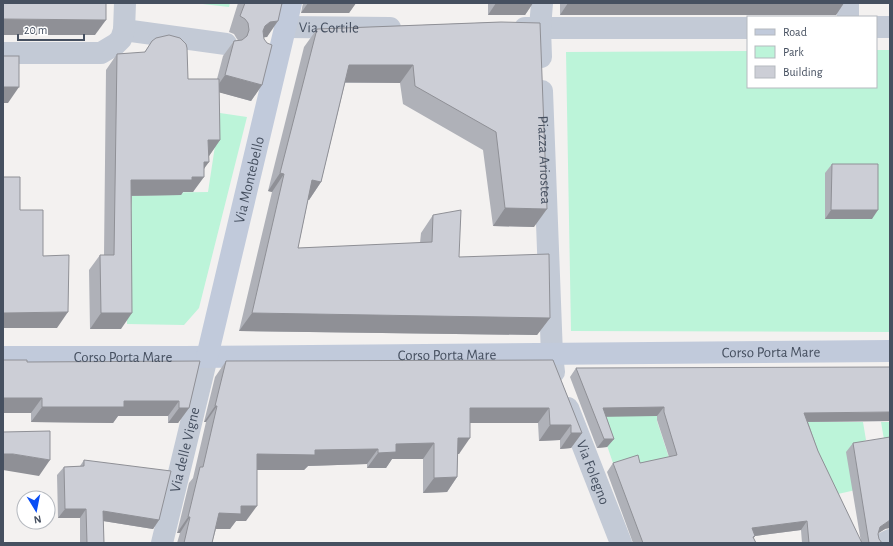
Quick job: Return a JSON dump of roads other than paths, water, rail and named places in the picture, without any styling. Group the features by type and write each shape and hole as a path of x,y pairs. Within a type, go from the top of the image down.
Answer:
{"street":[{"path":"3,53 101,53 116,44 121,39 124,30 125,3"},
{"name":"Via Montebello","path":"207,357 272,50 286,27 291,3"},
{"name":"Piazza Ariostea","path":"542,3 540,28 552,355"},
{"path":"848,3 848,16"},
{"name":"Via Cortile","path":"286,27 406,28"},
{"path":"877,27 890,27"},
{"path":"508,28 747,28"},
{"path":"124,30 226,44"},
{"name":"Corso Porta Mare","path":"3,357 552,355 890,351"},
{"name":"Via Folegno","path":"552,355 555,374 621,543"},
{"name":"Via delle Vigne","path":"162,543 207,357"},
{"path":"884,543 890,540"}]}
